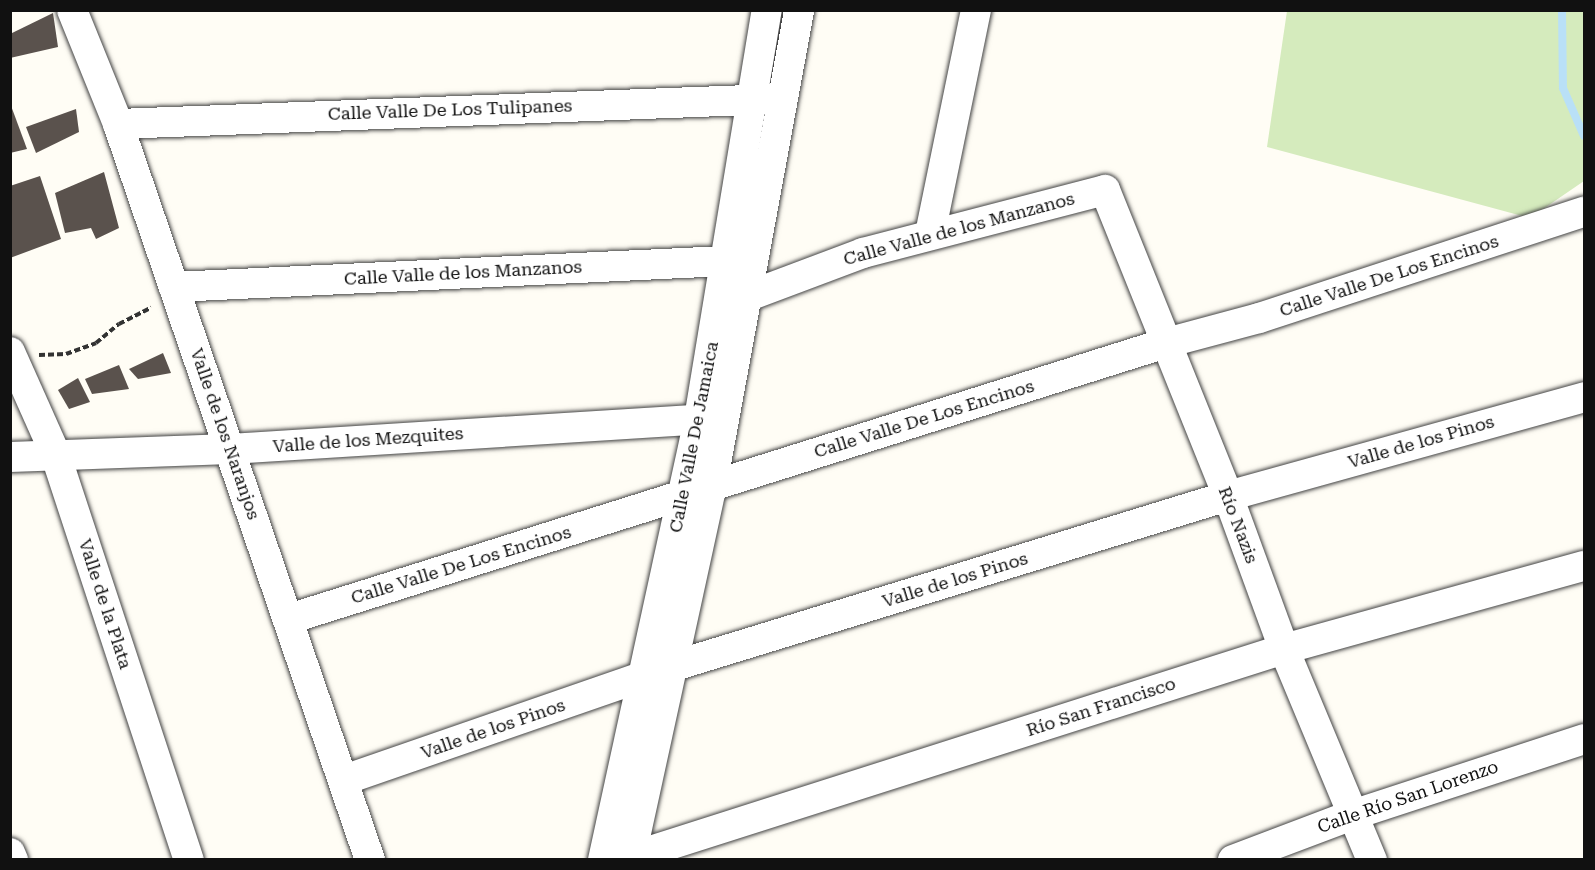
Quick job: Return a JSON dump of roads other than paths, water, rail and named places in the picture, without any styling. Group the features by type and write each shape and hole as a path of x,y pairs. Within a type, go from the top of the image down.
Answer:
{"street":[{"name":"Valle de los Naranjos","path":"72,10 118,124 370,860"},
{"name":"Calle Valle De Jamaica","path":"767,10 768,98"},
{"name":"Calle Valle De Jamaica","path":"619,858 674,666 712,485 712,419 768,98 800,10"},
{"path":"930,234 976,10"},
{"name":"Calle Valle De Los Tulipanes","path":"118,124 768,98"},
{"name":"Calle Valle de los Manzanos","path":"746,297 863,253 1105,190"},
{"name":"Río Nazis","path":"1105,190 1228,496 1284,649 1372,860"},
{"name":"Calle Valle De Los Encinos","path":"289,619 1166,343 1222,330 1572,216"},
{"name":"Calle Valle De Jamaica","path":"619,858 644,677 683,496 712,419 746,297 740,260"},
{"name":"Calle Valle de los Manzanos","path":"174,287 740,260"},
{"name":"Valle de la Plata","path":"11,354 55,453 189,860"},
{"name":"Valle de los Pinos","path":"344,780 674,666 1228,496 1578,398"},
{"name":"Valle de los Mezquites","path":"10,457 55,453 230,449 712,419"},
{"name":"Río San Francisco","path":"619,858 1284,649 1584,566"},
{"name":"Calle Río San Lorenzo","path":"1233,860 1352,814 1584,739"},
{"path":"10,853 13,860"}],"waterway":[{"path":"1562,10 1563,88 1584,136"}]}
